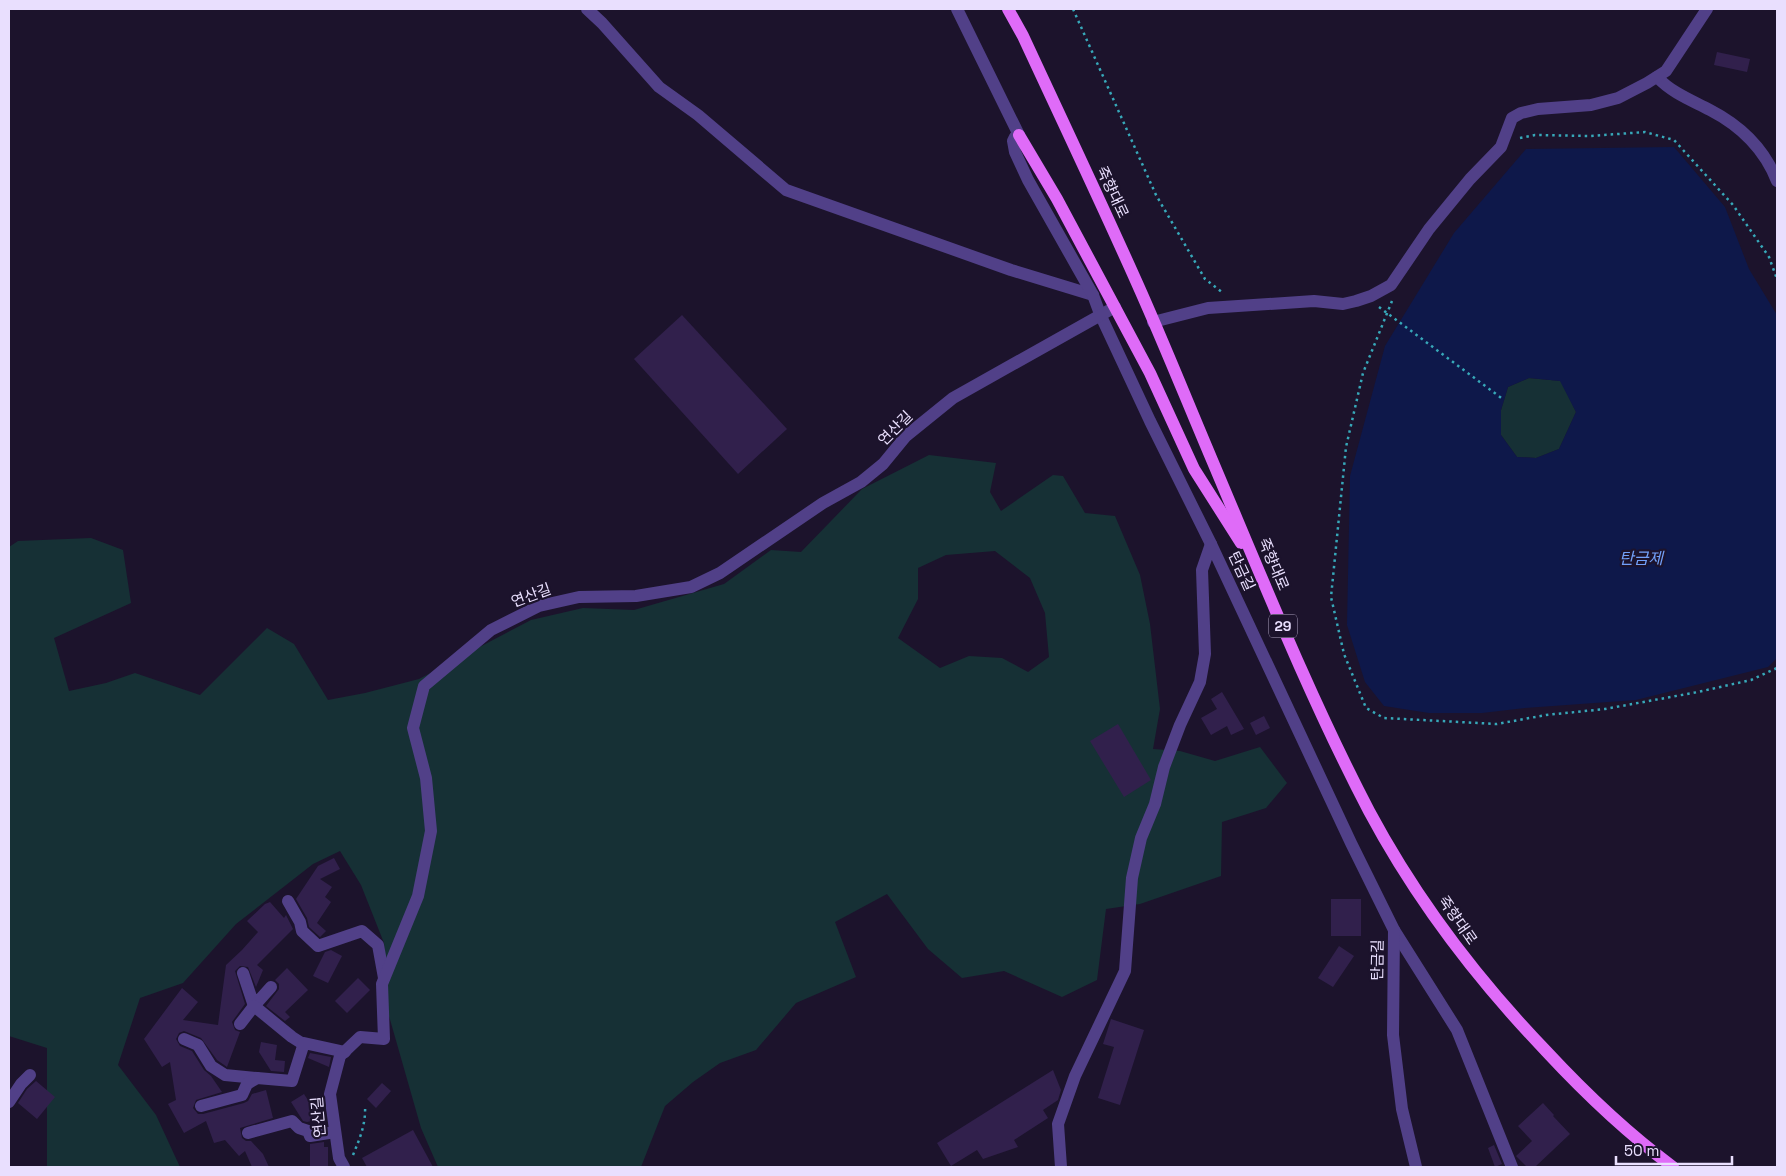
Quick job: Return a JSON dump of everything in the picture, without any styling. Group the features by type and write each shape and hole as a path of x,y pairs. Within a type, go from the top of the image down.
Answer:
{"main road":[{"name":"죽향대로","path":"1008,9 1137,283 1261,575 1340,754 1371,814 1397,858 1455,946 1513,1017 1582,1089 1648,1149 1673,1167"},
{"path":"1019,135 1057,199 1150,373 1194,469 1261,575"}],"street":[{"path":"587,9 660,87 698,115 786,190 1011,270 1093,295"},
{"path":"957,9 1019,135 1015,137 1013,142 1015,152 1028,180 1093,295 1150,421 1211,544"},
{"path":"1154,322 1208,308 1314,301 1344,304 1371,296 1391,284 1429,229 1470,179 1501,147 1512,118 1521,113 1538,109 1591,106 1618,98 1657,77 1666,71 1707,9"},
{"path":"1657,77 1669,88 1732,122 1746,134 1762,150 1772,167 1777,182"},
{"name":"연산길","path":"343,1165 339,1158 330,1094 340,1056 360,1037 384,1039 382,984 418,896 431,831 426,778 413,728 424,686 491,630 539,606 580,598 636,596 690,587 720,573 823,503 861,482 883,464 906,436 953,398 1115,307"},
{"name":"탄금길","path":"1211,544 1351,843 1394,930 1393,1035 1402,1108 1416,1167"},
{"name":"탄금길","path":"1061,1167 1058,1124 1075,1076 1125,971 1132,878 1141,838 1155,804 1167,758 1200,682 1205,654 1202,570 1211,544"},
{"path":"288,901 300,922 302,931 318,946 362,931 378,944 384,978"},
{"path":"1394,930 1457,1030 1512,1167"},
{"path":"243,974 254,1006 292,1037 303,1044 345,1052"},
{"path":"240,1024 271,987"},
{"path":"184,1039 198,1044 211,1066 225,1075 292,1081 303,1044"},
{"path":"9,1102 21,1084 30,1076"},
{"path":"201,1106 242,1095 248,1084 257,1078"},
{"path":"248,1133 292,1121 299,1128 308,1131 310,1136 335,1132"}],"path":[{"path":"1072,9 1156,195 1205,279 1240,306"},
{"path":"1520,138 1535,135 1591,136 1645,132 1674,140 1733,205 1769,257 1777,279"},
{"path":"1393,299 1386,312 1363,373 1346,447 1331,598 1344,654 1366,708 1384,718 1497,724 1546,715 1605,709 1698,692 1751,680 1777,668"},
{"path":"1386,312 1504,400"},
{"path":"343,1165 353,1155 362,1133 366,1119 365,1105"}],"green space":[{"path":"1529,378 1561,381 1576,412 1559,449 1536,458 1517,457 1501,435 1501,410 1508,387"},
{"path":"929,455 996,463 990,492 1001,511 1053,475 1063,476 1085,513 1115,516 1140,575 1150,624 1160,709 1153,749 1180,751 1215,761 1260,747 1287,783 1266,808 1222,822 1221,876 1140,904 1106,909 1097,980 1062,997 1004,971 962,978 928,949 887,894 835,922 856,977 796,1003 756,1050 720,1063 693,1082 665,1106 641,1167 438,1167 421,1128 387,1009 384,943 361,885 340,851 313,864 236,924 183,983 140,998 118,1065 156,1115 180,1167 47,1167 47,1048 9,1036 9,547 18,541 91,538 123,550 131,603 54,638 69,691 106,683 135,673 200,695 267,628 294,644 328,700 419,679 531,620 583,608 634,610 724,584 771,550 801,552 862,489","holes":["995,551 1030,578 1045,613 1049,657 1028,672 1002,658 969,656 940,668 898,638 918,599 918,568 946,555"]}],"water":[{"name":"탄금제","path":"1674,147 1725,207 1749,269 1777,315 1777,658 1768,667 1636,700 1482,713 1429,713 1384,706 1365,682 1347,625 1350,476 1385,346 1454,233 1526,149","holes":["1529,378 1560,381 1576,412 1559,449 1536,458 1517,457 1501,435 1501,410 1508,387"]}],"building":[{"path":"1717,52 1750,59 1747,72 1714,65"},
{"path":"682,315 787,429 738,474 634,359"},
{"path":"1222,692 1244,729 1231,735 1227,726 1211,735 1201,718 1217,709 1211,699"},
{"path":"1264,716 1270,728 1256,735 1250,723"},
{"path":"1118,724 1151,780 1124,797 1090,741"},
{"path":"334,858 340,869 320,879 332,887 325,897 331,902 317,923 326,931 320,937 309,927 307,918 296,899 318,866"},
{"path":"1331,899 1361,899 1361,936 1331,936"},
{"path":"270,902 284,918 286,915 293,929 257,965 263,970 256,987 248,967 240,966 235,971 245,1004 232,1022 235,1030 240,1032 227,1067 217,1060 201,1038 184,1031 179,1033 176,1039 180,1046 192,1051 204,1070 211,1076 222,1092 196,1100 193,1108 198,1114 244,1103 248,1101 252,1094 266,1090 273,1118 240,1128 242,1138 246,1141 251,1141 263,1154 269,1167 252,1167 245,1151 239,1156 225,1140 214,1143 206,1121 184,1133 168,1104 176,1100 170,1062 162,1067 144,1039 182,988 198,1002 183,1020 218,1025 226,965 258,932 247,921 265,904"},
{"path":"1339,946 1354,956 1333,987 1318,978"},
{"path":"331,950 342,956 328,983 313,976 325,952"},
{"path":"287,968 308,990 285,1012 290,1017 285,1021 266,1006 279,989 279,984 275,980"},
{"path":"358,978 370,990 347,1013 335,1001"},
{"path":"1111,1019 1144,1030 1120,1105 1098,1098 1114,1047 1103,1044"},
{"path":"261,1042 277,1045 275,1060 285,1061 284,1072 271,1071 259,1052"},
{"path":"310,1053 331,1057 329,1067 308,1058"},
{"path":"1053,1070 1061,1090 1058,1100 1043,1110 1048,1118 1014,1140 1018,1147 983,1159 977,1150 951,1166 937,1143"},
{"path":"36,1081 55,1097 37,1119 18,1103 27,1089"},
{"path":"382,1083 391,1091 376,1108 367,1099"},
{"path":"304,1094 320,1119 303,1121 291,1102"},
{"path":"1543,1103 1570,1134 1535,1167 1527,1167 1516,1156 1532,1141 1518,1126"},
{"path":"413,1130 433,1167 367,1167 362,1158"},
{"path":"324,1142 324,1147 328,1147 328,1167 310,1167 310,1144"},
{"path":"1494,1145 1502,1164 1495,1167 1488,1148"}]}
